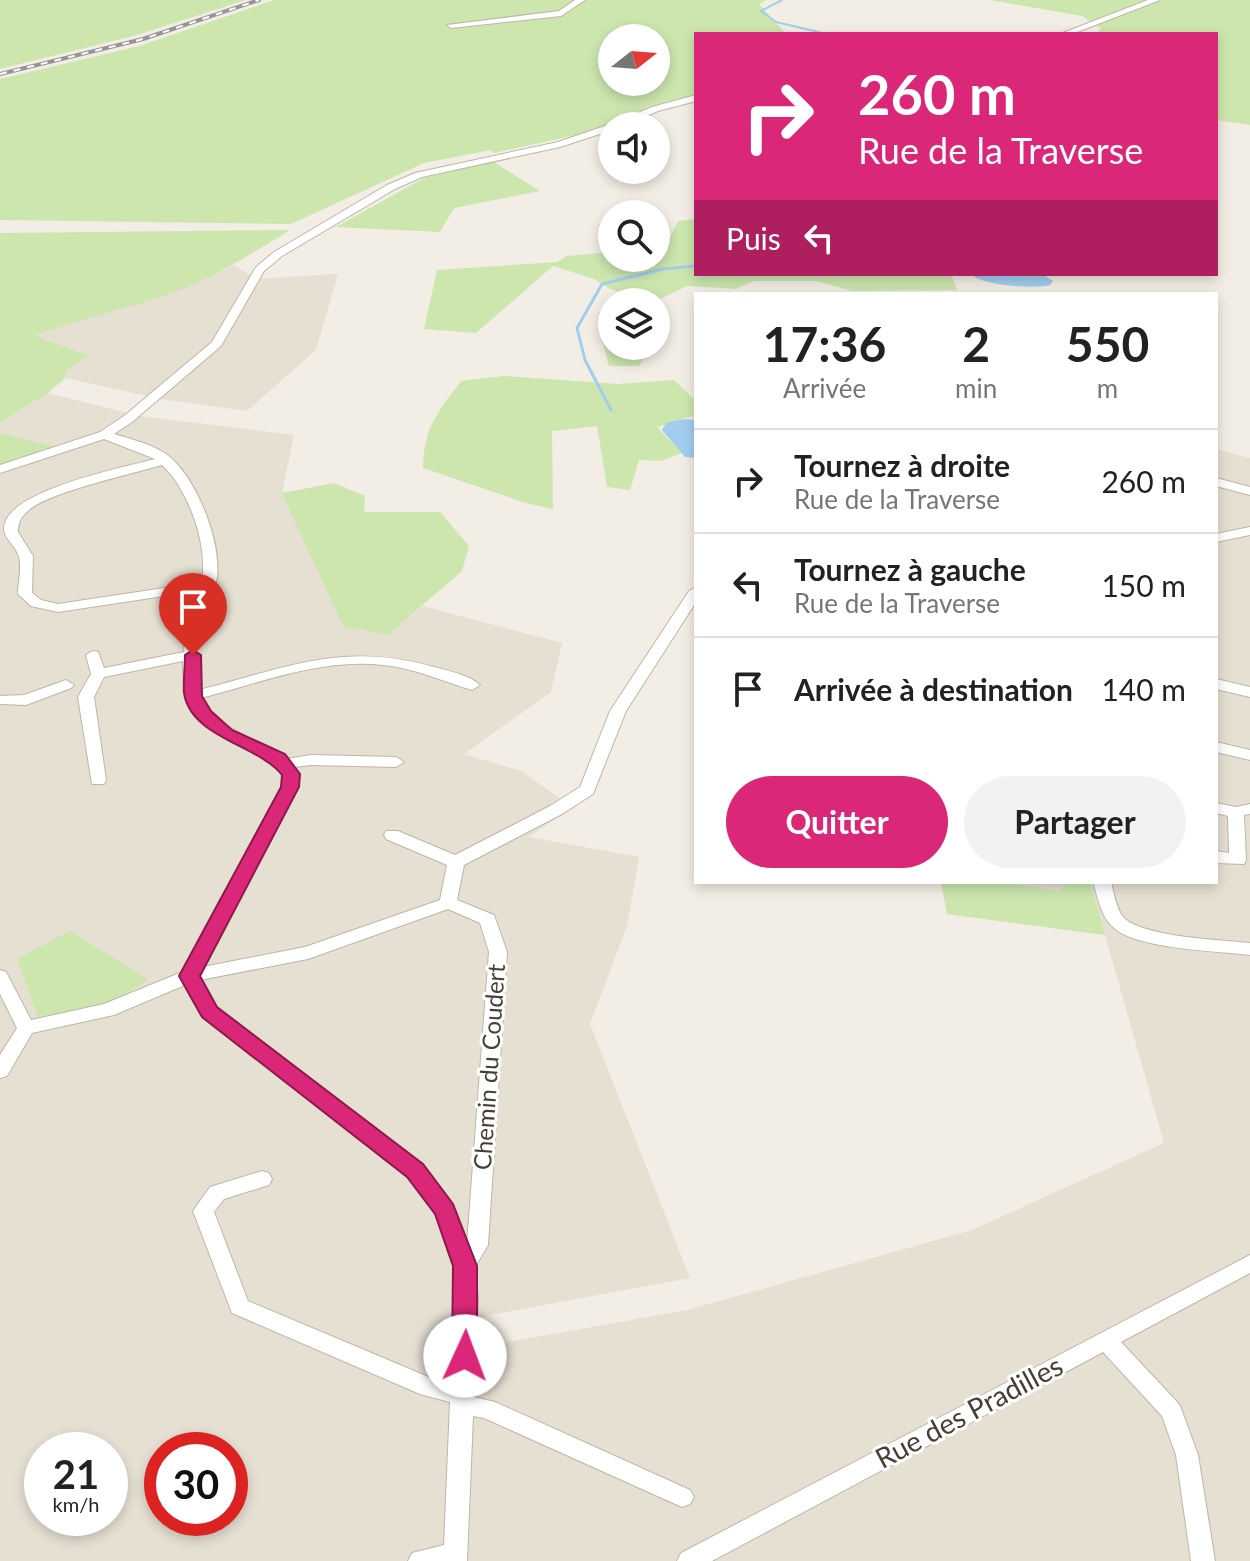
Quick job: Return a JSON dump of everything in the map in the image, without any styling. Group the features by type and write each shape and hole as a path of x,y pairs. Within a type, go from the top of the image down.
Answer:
{"street":[{"path":"451,25 561,13 581,0"},
{"path":"1069,32 1156,0"},
{"path":"648,112 694,99"},
{"path":"0,469 104,435 128,419 217,344 252,278 278,254 391,187 419,175 560,144 598,132"},
{"path":"104,435 165,460 185,483 205,537 211,577 194,614 193,696 204,714 225,734 278,758 291,774 290,787 189,976"},
{"path":"165,460 45,495 26,505 14,518 11,532 26,556 23,588 36,603 58,608 164,592 203,594"},
{"path":"1218,483 1250,491"},
{"path":"1218,538 1250,531"},
{"path":"456,862 556,810 587,790 618,711 694,594"},
{"path":"93,655 98,674 86,697 98,780"},
{"path":"98,674 193,655"},
{"path":"193,696 330,662 380,659 443,673 472,685"},
{"path":"1218,684 1250,692"},
{"path":"1,698 26,700 66,685"},
{"path":"1218,747 1250,755"},
{"path":"284,764 311,760 396,762"},
{"path":"1218,808 1242,810 1238,860 1218,857"},
{"path":"392,835 456,862"},
{"path":"0,1071 26,1028 108,1010 189,976 308,953 448,903 456,862"},
{"path":"1103,884 1112,915 1123,927 1146,934 1250,949"},
{"name":"Chemin du Coudert","path":"448,903 488,919 498,952 478,1245 465,1266"},
{"path":"0,976 26,1028"},
{"path":"189,976 210,1012 415,1171 445,1211 465,1266 467,1298 455,1557 420,1561"},
{"path":"262,1179 217,1193 203,1211 240,1307 487,1409 682,1497"},
{"name":"Rue des Pradilles","path":"689,1561 1250,1263"},
{"path":"1105,1339 1171,1411 1187,1455 1203,1561"}],"shaded area":[{"path":"234,265 256,279 338,274 316,350 247,411 160,399 65,378 65,371 88,357 33,337 75,321 165,295"},
{"path":"48,393 140,416 294,435 282,493 388,634 423,606 562,643 551,692 464,754 521,771 572,807 529,837 639,857 627,926 590,1024 690,1278 485,1316 480,1347 687,1310 972,1230 1164,1143 1105,935 947,914 941,884 1218,884 1218,450 1250,458 1250,1561 0,1561 0,466 54,447 0,433 0,422"}],"green space":[{"path":"0,0 246,0 137,35 0,69"},
{"path":"274,0 766,0 759,4 784,32 694,32 694,95 636,112 598,112 598,128 586,133 494,153 491,150 424,163 291,224 0,220 0,79 139,46"},
{"path":"990,0 1250,0 1250,125 1218,120 1218,32 1097,32 1102,29 1082,16"},
{"path":"492,161 540,191 454,208 440,232 336,227 424,178"},
{"path":"694,219 694,276 952,276 957,290 852,291 816,281 754,281 736,289 687,286 670,294 670,288 608,288 594,279 553,266 476,333 424,329 437,270 557,262 567,256 598,253 598,272 670,272 670,237 678,221"},
{"path":"290,230 181,290 35,336 89,356 66,371 65,378 48,393 0,422 0,233"},
{"path":"607,360 643,360 639,366 609,366"},
{"path":"504,376 618,384 674,380 694,399 694,418 692,416 657,427 682,453 661,461 639,460 630,490 607,487 597,426 552,431 553,509 423,468 429,431 461,381"},
{"path":"0,433 56,447 0,466"},
{"path":"334,483 365,496 364,512 440,512 469,546 462,571 388,635 343,626 282,493"},
{"path":"941,884 1012,884 1059,891 1065,884 1091,884 1105,935 947,914"},
{"path":"70,931 149,980 104,1006 38,1017 17,959"}],"water":[{"path":"974,276 1045,276 1053,281 1043,286 1009,286"},
{"path":"694,420 694,458 685,457 662,430 666,423"}],"waterway":[{"path":"782,0 761,11 776,22 818,32"},
{"path":"611,410 585,360 577,328 602,284 663,269 694,266"}],"railway":[{"path":"0,74 143,39 259,0"}],"route":[{"path":"193,655 193,696 204,714 225,734 278,758 291,774 290,787 189,976 210,1012 415,1171 445,1211 465,1266 465,1356"}]}
